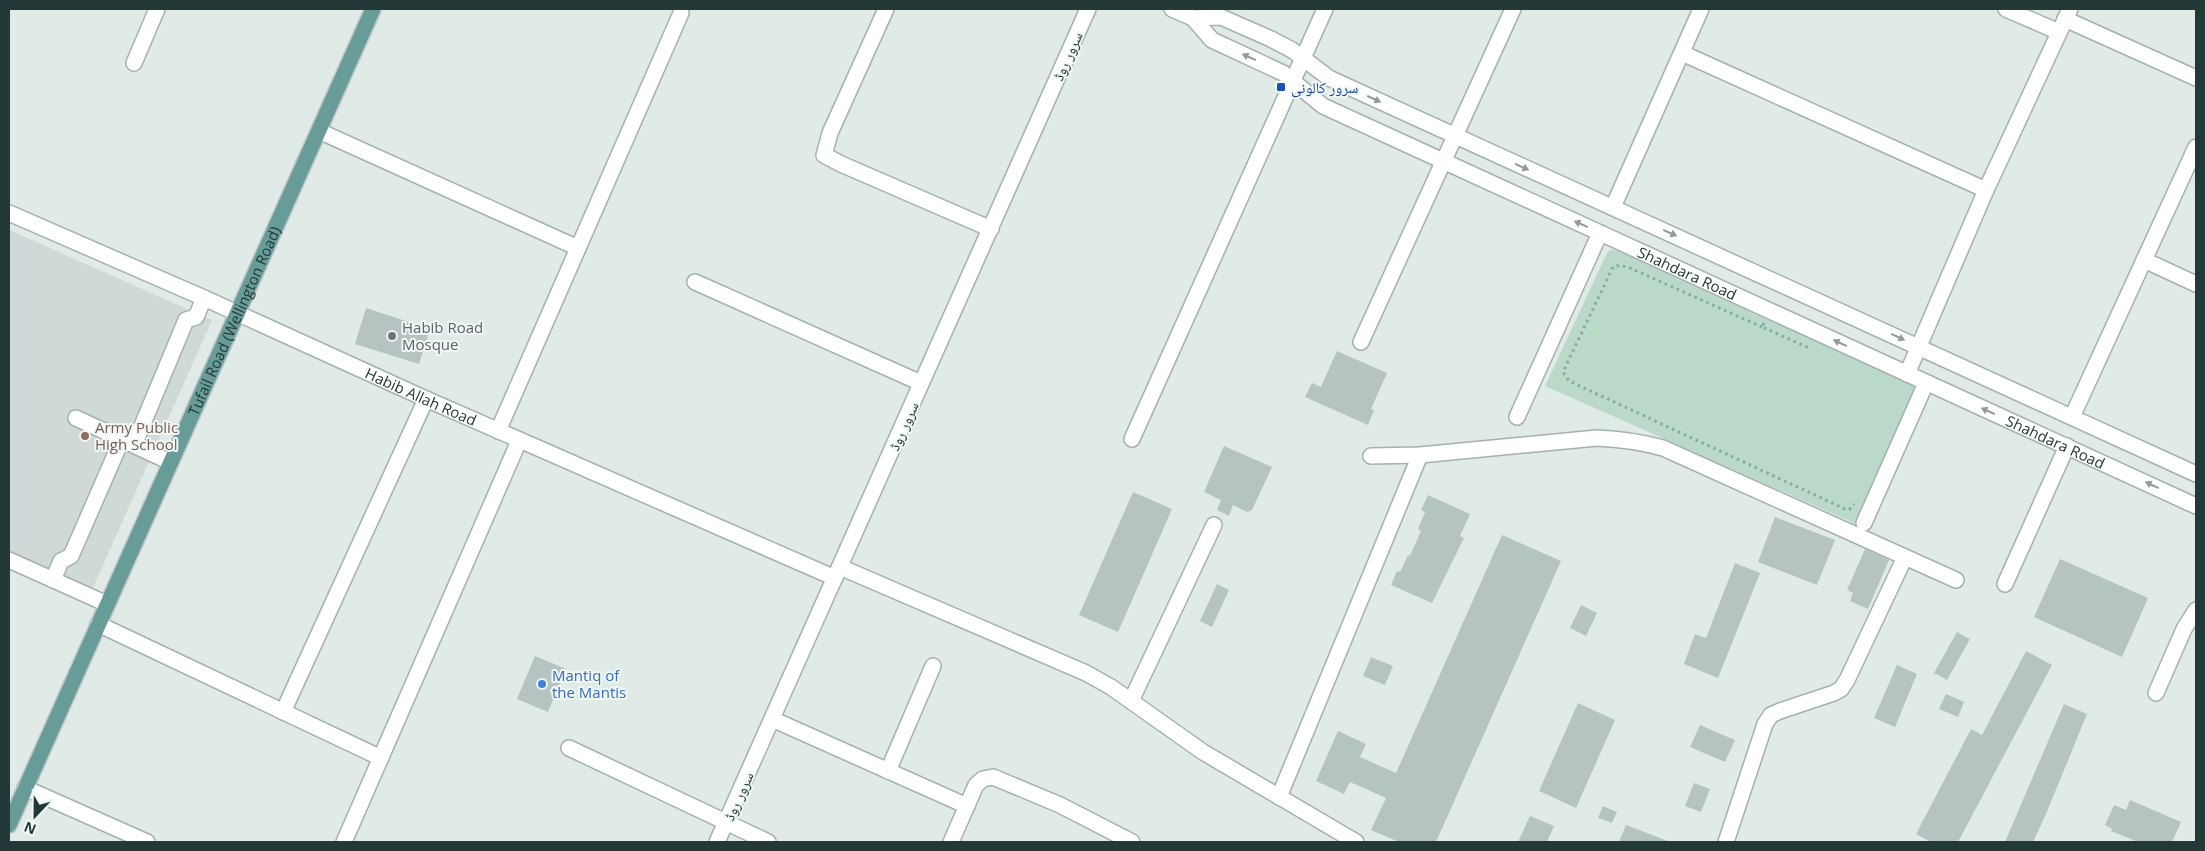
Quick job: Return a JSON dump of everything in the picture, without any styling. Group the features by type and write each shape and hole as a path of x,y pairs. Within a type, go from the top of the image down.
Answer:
{"main road":[{"name":"Tufail Road (Wellington Road)","path":"9,825 373,9"}],"street":[{"path":"134,63 157,9"},
{"path":"886,9 830,133 824,155 991,229"},
{"name":"سرور روڈ","path":"717,842 1088,9"},
{"name":"Shahdara Road","path":"1172,9 1193,18 1221,17 1271,39 1302,57 1329,78 2196,474"},
{"path":"1132,439 1325,9"},
{"path":"1361,342 1513,9"},
{"path":"1613,207 1701,9"},
{"path":"2006,9 2065,20 2196,78"},
{"path":"498,431 681,13"},
{"name":"Shahdara Road","path":"1193,18 1212,40 1265,64 1292,80 1323,106 2196,506"},
{"path":"1907,374 1986,190 2065,20"},
{"path":"1682,53 1986,190"},
{"path":"319,131 578,248"},
{"path":"2072,417 2196,147"},
{"name":"Habib Allah Road","path":"9,213 238,313 519,440 837,573 1086,673 1131,701 1203,752 1356,842"},
{"path":"1517,417 1600,233"},
{"path":"2144,260 2196,284"},
{"path":"695,282 922,383"},
{"path":"52,580 61,560 72,556 186,320 196,317 204,298"},
{"path":"1864,523 1926,383"},
{"path":"283,712 426,399"},
{"path":"76,418 170,462"},
{"path":"1371,456 1420,455 1597,438 1621,439 1644,443 1663,448 1956,580"},
{"path":"344,842 519,440"},
{"path":"2005,584 2067,446"},
{"path":"1279,797 1420,455"},
{"path":"1131,701 1214,525"},
{"path":"1726,842 1765,724 1771,715 1841,690 1904,557"},
{"path":"9,560 107,604"},
{"path":"2156,693 2184,629 2196,610"},
{"path":"98,624 381,758"},
{"path":"888,771 933,666"},
{"path":"772,719 967,806"},
{"path":"569,748 768,842"},
{"path":"951,842 976,785 983,779 993,777 1003,779 1060,805 1132,842"},
{"path":"25,788 147,842"}],"path":[{"path":"1813,350 1620,265 1613,267 1563,372 1568,381 1846,510 1849,510 1857,498"},
{"path":"1762,327 1769,311"}],"shaded area":[{"name":"Army Public High School","path":"9,230 212,320 92,590 9,553"}],"green space":[{"path":"1610,250 1620,251 1910,382 1914,388 1915,396 1856,524 1545,386"}],"building":[{"name":"Habib Road Mosque","path":"366,308 430,329 419,364 355,344"},
{"path":"1337,351 1387,373 1371,409 1374,410 1368,425 1305,397 1312,383 1321,387"},
{"path":"1224,446 1272,467 1252,510 1247,512 1233,505 1229,516 1217,510 1221,500 1204,492"},
{"path":"1133,492 1172,509 1118,632 1079,615"},
{"path":"1428,495 1470,514 1460,536 1464,538 1432,603 1391,585 1397,571 1400,572 1408,555 1410,556 1421,531 1418,529 1425,512 1421,510"},
{"path":"1775,517 1835,540 1817,585 1758,562"},
{"path":"1502,535 1561,561 1436,842 1399,842 1371,830 1386,798 1350,782 1344,794 1316,781 1338,731 1366,744 1360,757 1396,773"},
{"path":"1865,549 1889,560 1868,609 1850,601 1853,593 1847,590"},
{"path":"2060,559 2148,598 2122,657 2034,617"},
{"path":"1735,563 1760,573 1718,678 1684,664 1695,634 1706,638"},
{"path":"1217,584 1229,590 1212,627 1200,621"},
{"path":"1581,605 1597,613 1586,636 1570,628"},
{"path":"1957,632 1970,639 1947,680 1934,673"},
{"path":"2026,651 2052,665 1958,842 1931,842 1916,834 1971,729 1982,735"},
{"name":"Mantiq of the Mantis","path":"535,656 566,669 548,712 517,699"},
{"path":"1371,657 1393,666 1385,685 1363,676"},
{"path":"1897,665 1917,674 1895,727 1874,718"},
{"path":"1946,694 1964,702 1958,717 1939,709"},
{"path":"1578,703 1615,720 1576,808 1539,791"},
{"path":"2064,704 2087,714 2046,814 2033,842 2005,842"},
{"path":"1700,725 1735,740 1725,762 1690,747"},
{"path":"1694,783 1710,789 1701,812 1685,806"},
{"path":"2130,800 2181,822 2172,842 2138,842 2111,831 2112,829 2105,825 2114,805 2126,810"},
{"path":"1603,806 1617,812 1612,823 1598,818"},
{"path":"1530,816 1554,826 1547,842 1518,842"},
{"path":"1626,825 1668,841 1668,842 1619,842"}],"place":[{"name":"سرور کالونی","path":"1281,87"},
{"name":"Habib Road Mosque","path":"392,336"},
{"name":"Army Public High School","path":"85,436"},
{"name":"Mantiq of the Mantis","path":"542,684"}]}
